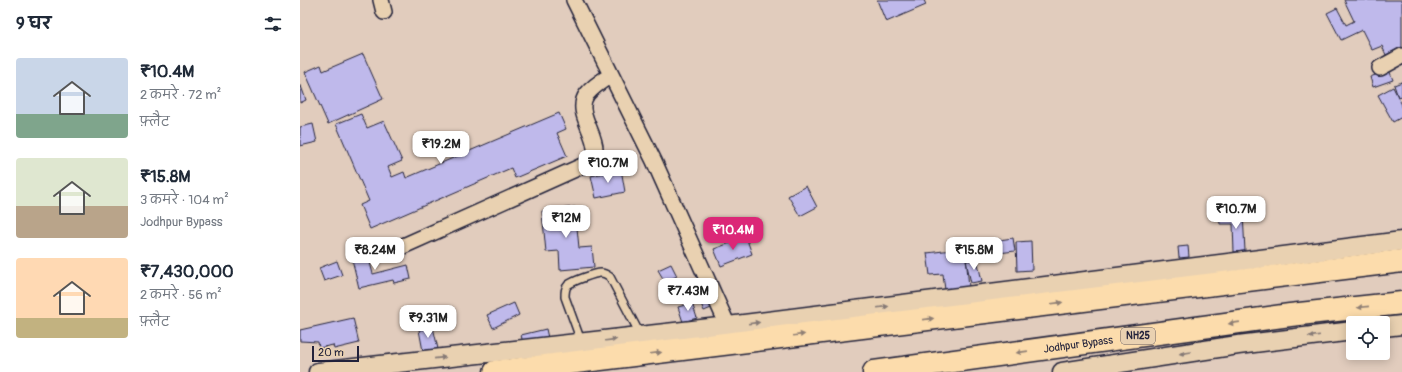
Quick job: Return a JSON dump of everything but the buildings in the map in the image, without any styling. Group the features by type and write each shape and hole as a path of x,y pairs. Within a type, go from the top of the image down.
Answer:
{"highway":[{"path":"495,372 579,353 1134,293 1402,261"},
{"name":"Jodhpur Bypass","path":"874,372 1283,316 1402,303"}],"street":[{"path":"574,0 654,161 728,326"},
{"path":"1380,68 1402,56"},
{"path":"401,247 591,162 596,150 584,116 583,103 586,95 597,84 612,75"},
{"path":"318,372 579,353 642,336 1402,241"},
{"path":"1390,326 1402,325"},
{"path":"1062,372 1238,345 1346,332"}],"lane":[{"path":"579,353 565,297 565,291 567,286 574,281 599,273 610,277 642,336"}]}
